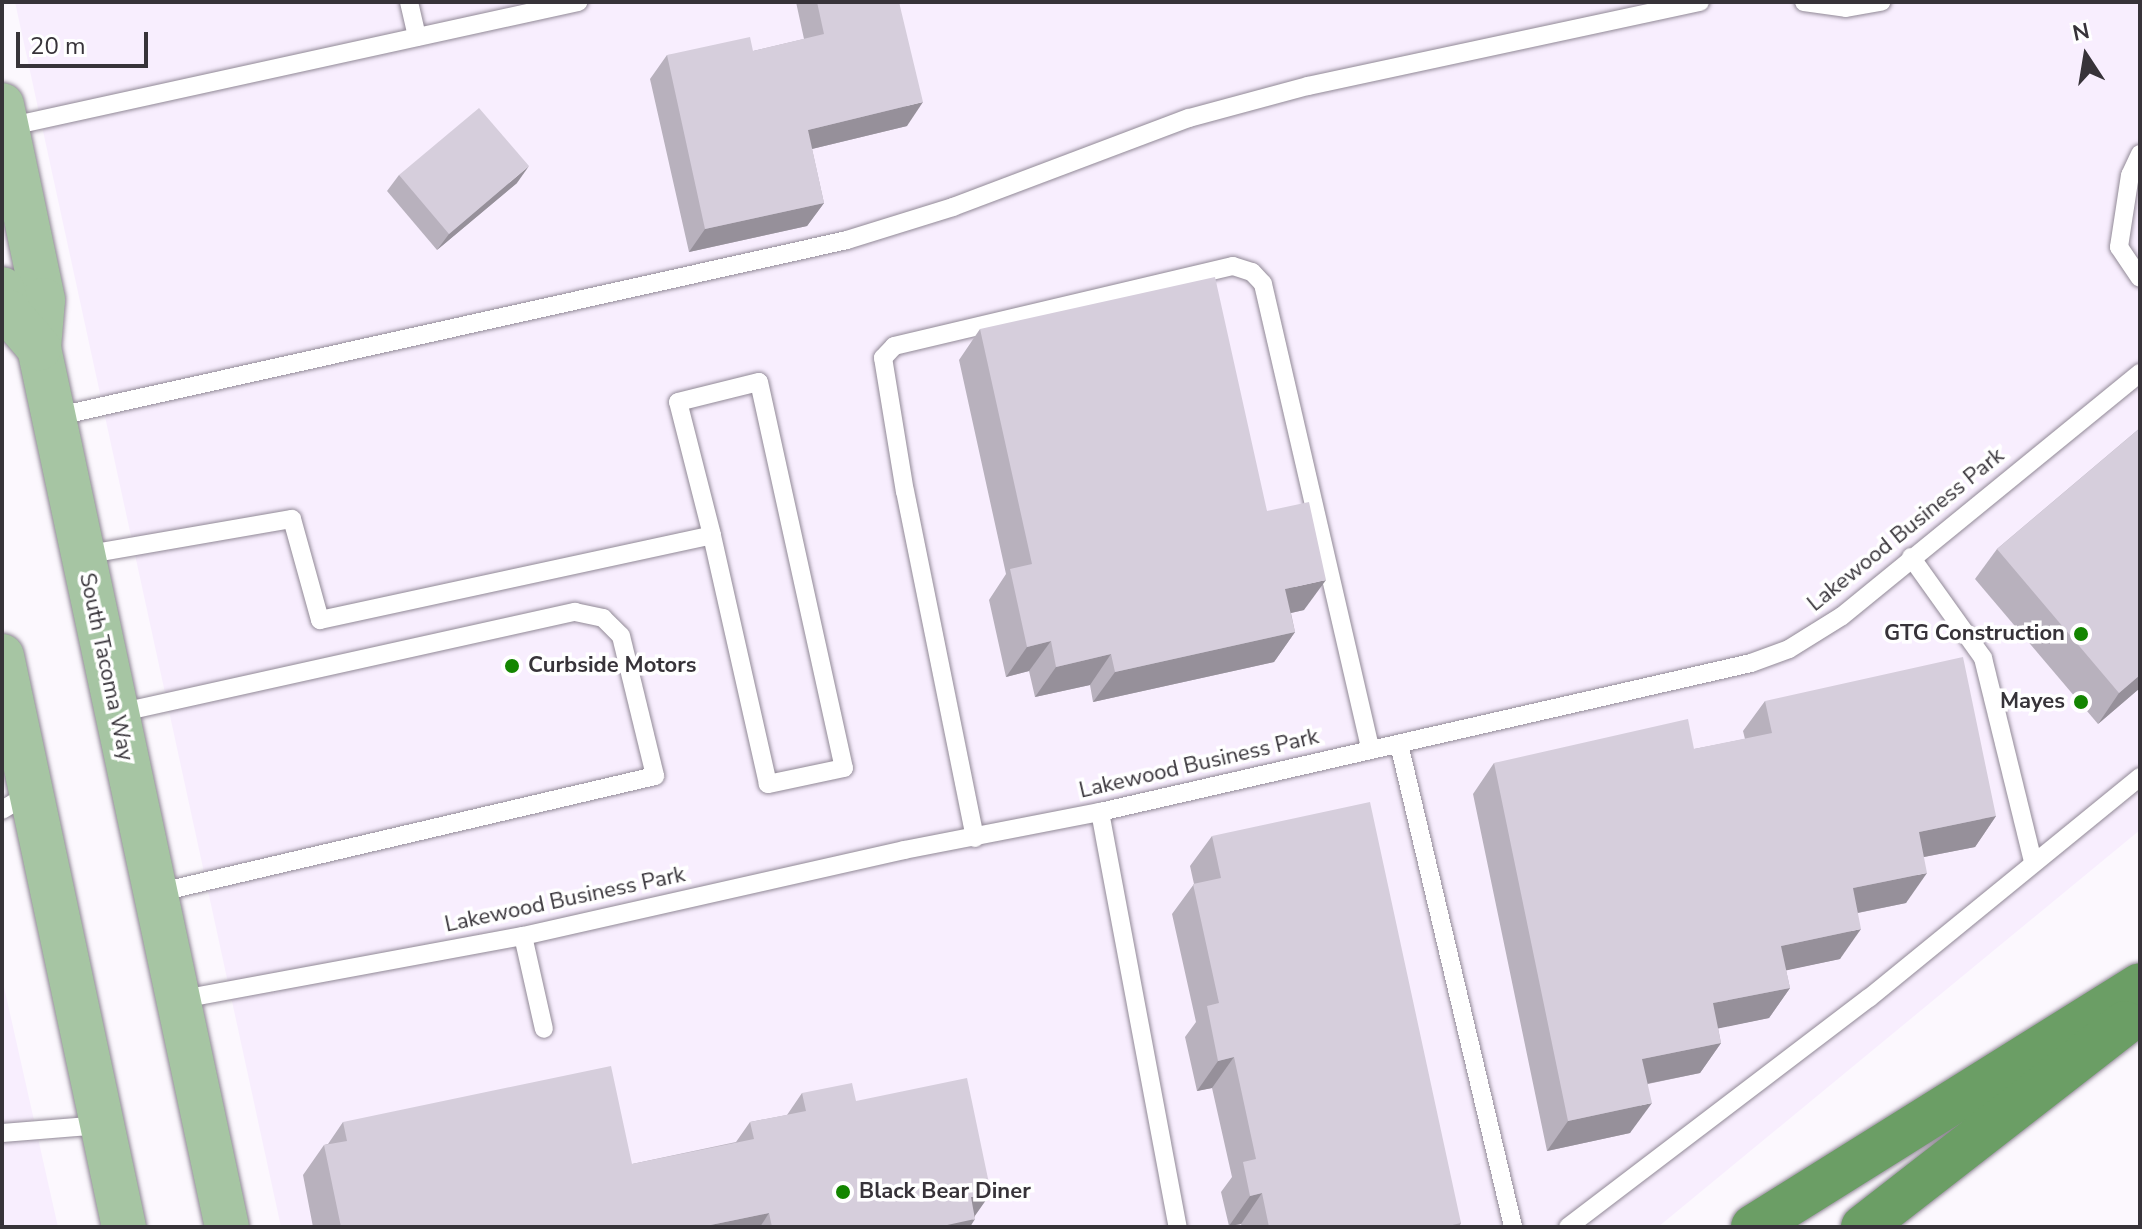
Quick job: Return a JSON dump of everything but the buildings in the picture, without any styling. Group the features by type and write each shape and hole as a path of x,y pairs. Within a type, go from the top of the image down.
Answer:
{"highway":[{"path":"1753,1227 2140,985"},
{"path":"1863,1227 2140,1011"}],"main road":[{"name":"South Tacoma Way","path":"4,116 43,300 39,348 227,1227"},
{"path":"2,289 8,312 39,348"},
{"path":"2,656 17,801 102,1125 124,1227"}],"lane":[{"path":"409,2 417,37"},
{"path":"4,116 417,37 578,2"},
{"path":"54,417 847,240 953,207 1189,118 1308,86 1700,2"},
{"path":"1804,2 1846,8 1881,2"},
{"path":"2140,154 2130,175 2119,247 2140,278"},
{"path":"975,838 905,492 883,358 894,346 1233,266 1252,272 1263,284 1371,750"},
{"name":"Lakewood Business Park","path":"177,1000 523,936 1100,812 1770,657 1842,616 2140,373"},
{"path":"759,382 844,768 768,784 712,535 678,402 759,382"},
{"path":"83,555 292,519 320,620 712,535"},
{"path":"1911,557 1983,658 2033,861"},
{"path":"116,713 575,612 603,618 621,636 655,776 154,893"},
{"path":"1399,744 1513,1227"},
{"path":"1568,1227 1869,998 2033,861 2140,777"},
{"path":"1100,812 1178,1227"},
{"path":"523,936 544,1029"},
{"path":"2,1133 102,1125"}],"shaded area":[{"path":"15,2 2140,2 2140,830 1658,1227 281,1227"},
{"path":"2,978 58,1227 2,1227"}],"place":[{"name":"GTG Construction","path":"2081,634"},
{"name":"Curbside Motors","path":"512,666"},
{"name":"Mayes","path":"2081,702"},
{"name":"Black Bear Diner","path":"843,1192"}]}
